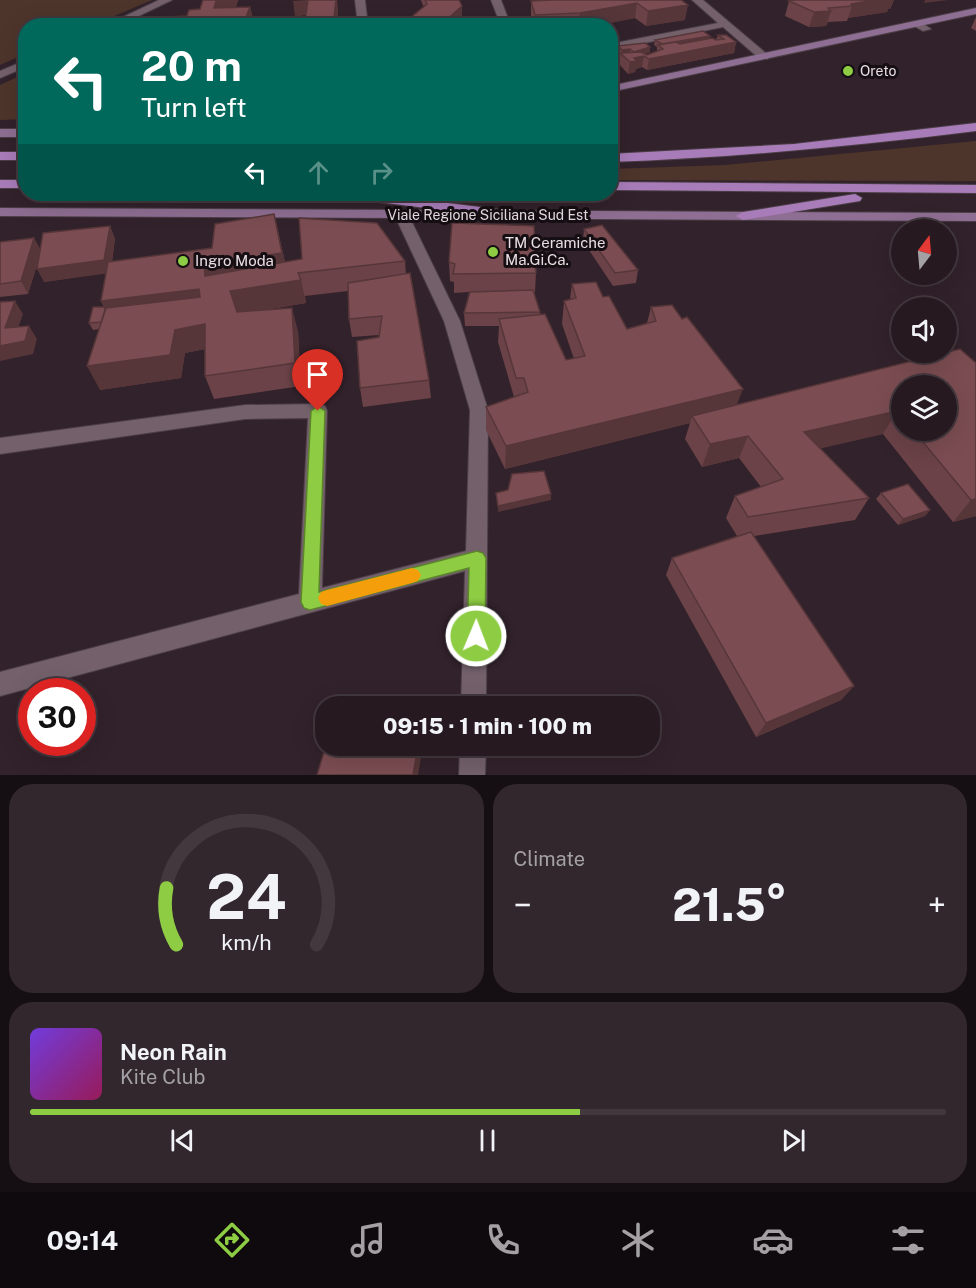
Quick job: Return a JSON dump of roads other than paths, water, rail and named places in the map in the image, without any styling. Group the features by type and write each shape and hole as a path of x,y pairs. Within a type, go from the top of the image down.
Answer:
{"main road":[{"path":"618,158 810,146 976,128"},
{"path":"0,156 18,156"},
{"path":"0,184 18,184"},
{"path":"618,186 976,189"},
{"path":"743,216 832,200 961,189"},
{"path":"402,201 512,215"}],"street":[{"path":"127,18 166,0"},
{"path":"360,0 362,18"},
{"path":"496,0 503,18"},
{"path":"697,0 764,57"},
{"path":"618,87 921,26 976,11"},
{"path":"618,45 726,24"},
{"path":"0,75 18,67"},
{"path":"0,133 18,133"},
{"name":"Viale Regione Siciliana Sud Est","path":"0,212 976,217"},
{"path":"401,214 452,321 479,410 474,696"},
{"path":"0,446 245,412 318,411 310,602"},
{"path":"0,684 477,558"},
{"path":"472,775 473,756"}],"place":[{"name":"Oreto","path":"848,71"},
{"name":"TM Ceramiche Ma.Gi.Ca.","path":"493,252"},
{"name":"Ingro Moda","path":"183,261"}]}
